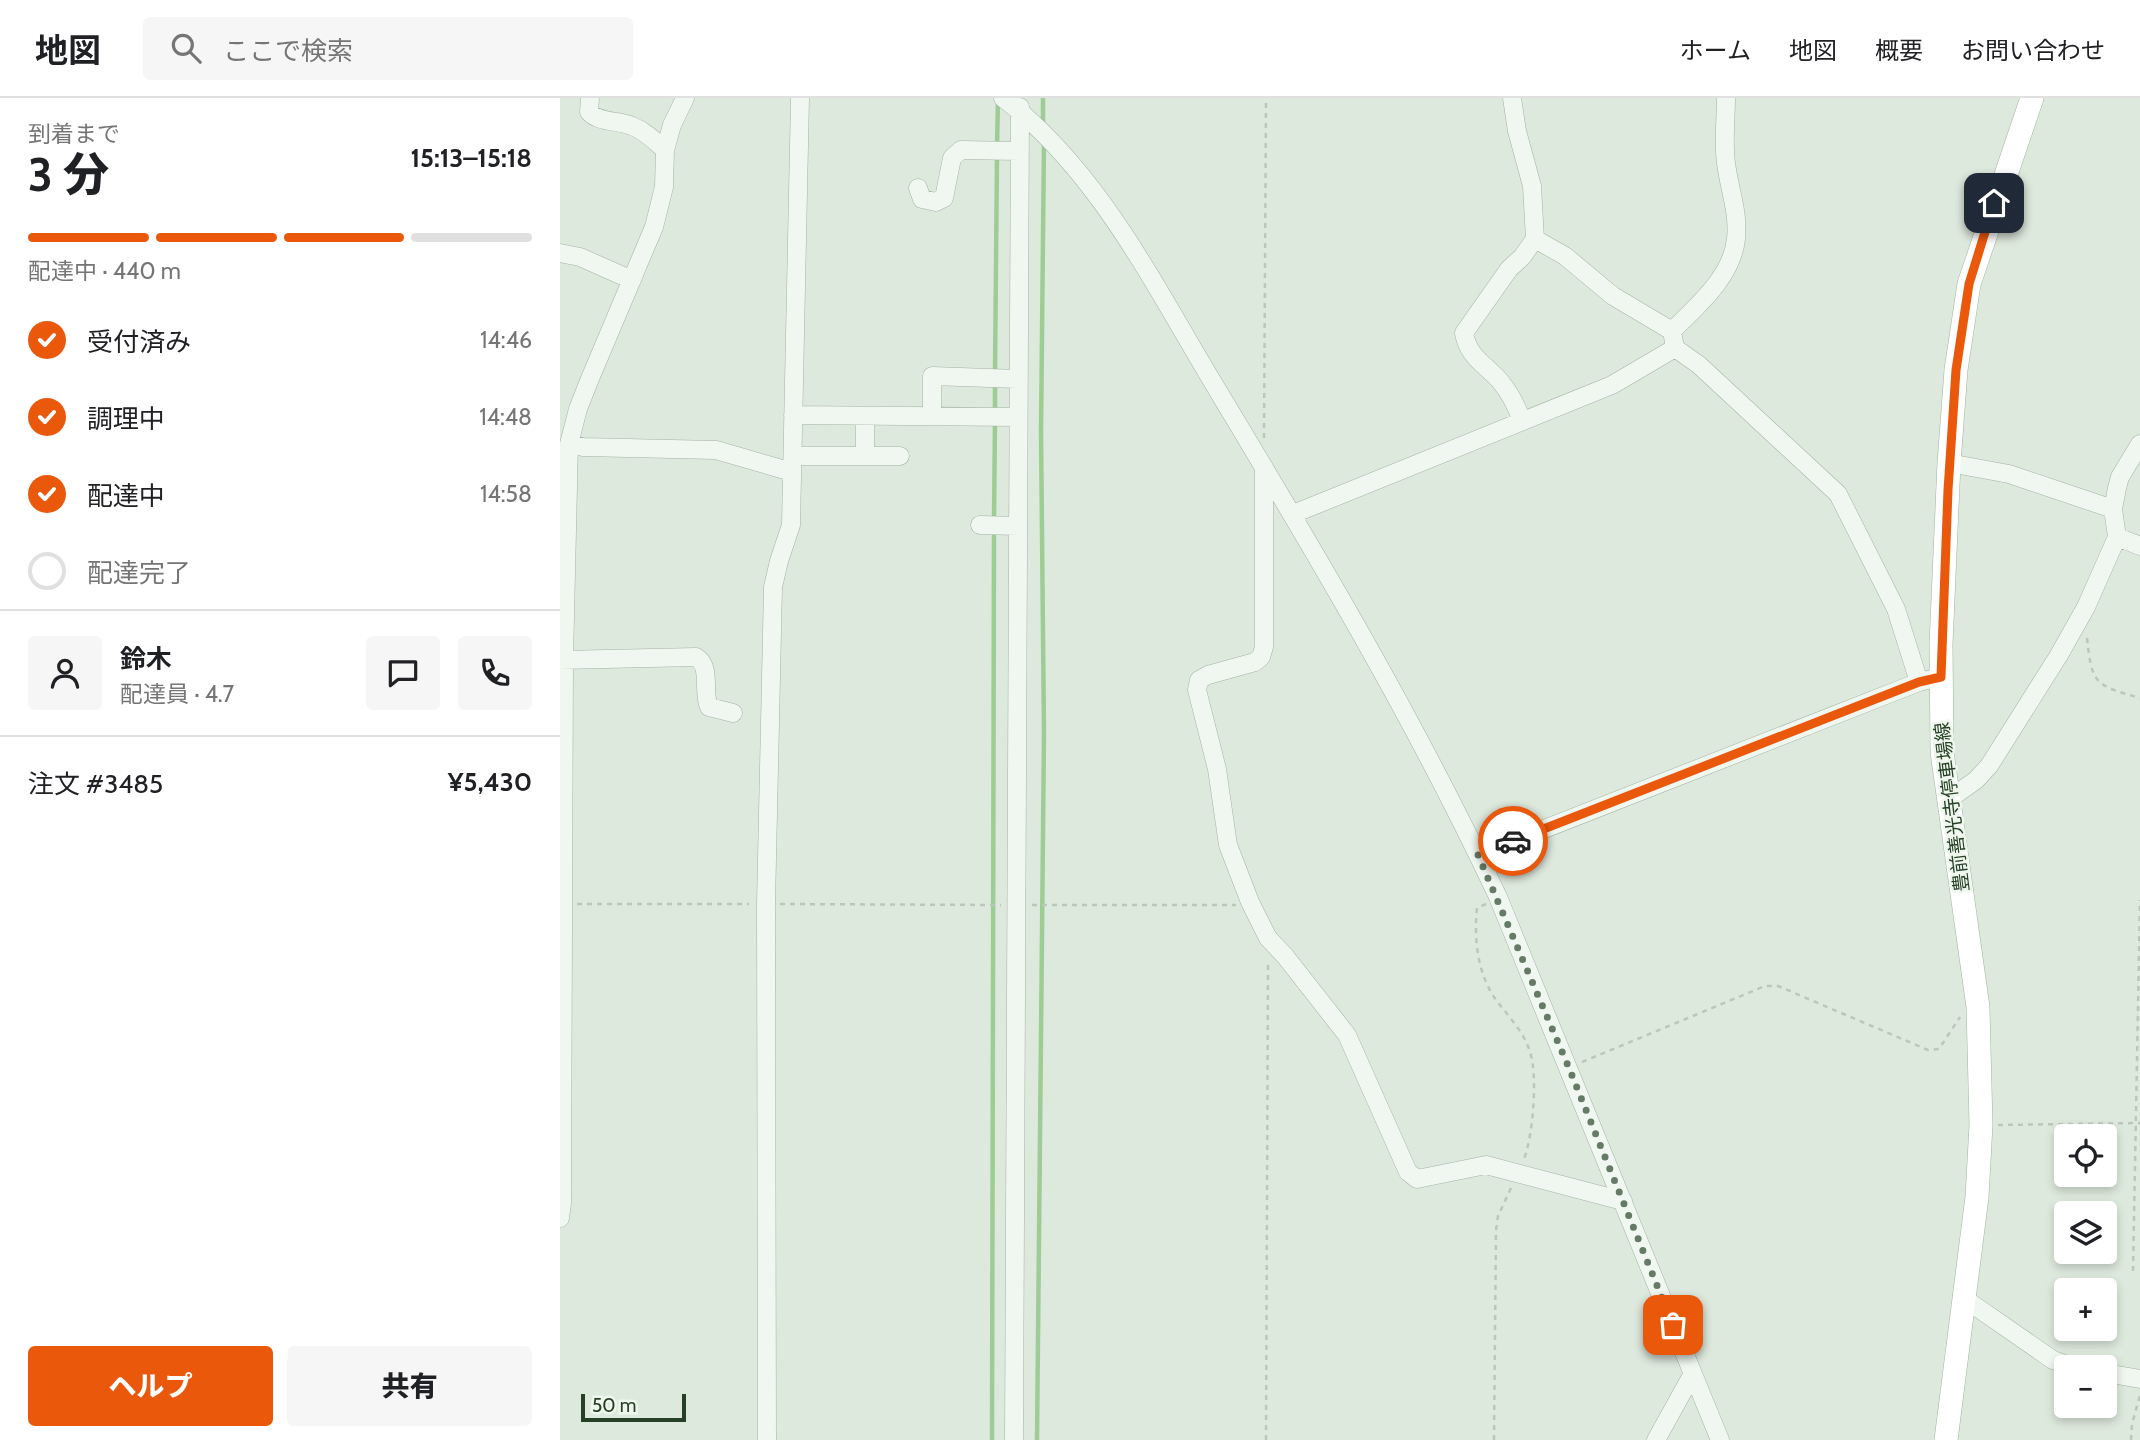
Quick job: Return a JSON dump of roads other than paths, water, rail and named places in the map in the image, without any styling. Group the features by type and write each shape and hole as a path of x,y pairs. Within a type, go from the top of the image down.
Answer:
{"main road":[{"name":"豊前善光寺停車場線","path":"1946,1440 1978,1197 1981,1125 1978,1007 1930,680 1941,632 1956,370 1969,284 1994,203 2032,98"}],"street":[{"path":"590,98 589,111 593,117 616,120 634,127 665,150"},
{"path":"560,1218 564,1013 563,506 569,444 585,390 654,228 664,187 665,150 672,125 685,98"},
{"path":"767,1440 766,904 773,587 792,525 800,98"},
{"path":"1003,98 1020,105 1109,211 1293,514 1413,725 1498,897 1720,1440"},
{"path":"1512,98 1517,131 1532,186 1535,239 1464,333 1474,358 1500,381 1518,408 1522,421"},
{"path":"1293,514 1612,385 1674,340 1710,294 1728,263 1736,240 1735,206 1726,162 1726,98"},
{"path":"1014,1440 995,525 1003,417 1018,380 1004,151 1020,105"},
{"path":"918,188 922,199 936,202 944,198 952,158 957,151 1004,151"},
{"path":"1478,855 1930,680 1915,664 1896,609 1838,494 1674,340 1613,296 1566,256 1535,239"},
{"path":"560,253 580,257 632,279"},
{"path":"932,416 932,376 1018,380"},
{"path":"793,415 1003,417"},
{"path":"865,416 865,456"},
{"path":"569,444 583,447 716,450 793,464 865,456 900,456"},
{"path":"1948,800 1976,780 1989,766 2079,620 2117,537 2113,509 2120,477 2140,444"},
{"path":"1949,463 2009,474 2113,509"},
{"path":"1264,467 1264,647 1261,657 1255,662 1208,675 1199,680 1197,690 1217,769 1228,845 1250,902 1268,938 1348,1035 1408,1172 1417,1179 1486,1165 1623,1201"},
{"path":"2117,537 2140,546"},
{"path":"562,660 696,657 705,667 705,699 709,707 733,713"},
{"path":"1965,1299 2054,1360"},
{"path":"1656,1440 1692,1374"},
{"path":"2117,1375 2140,1378"}],"waterway":[{"path":"1043,98 1043,125"},
{"path":"997,146 998,99"},
{"path":"1037,1440 1044,733 1041,432 1044,141"},
{"path":"995,374 997,155"},
{"path":"995,382 995,412"},
{"path":"994,521 995,421"},
{"path":"992,1440 994,529"}]}
